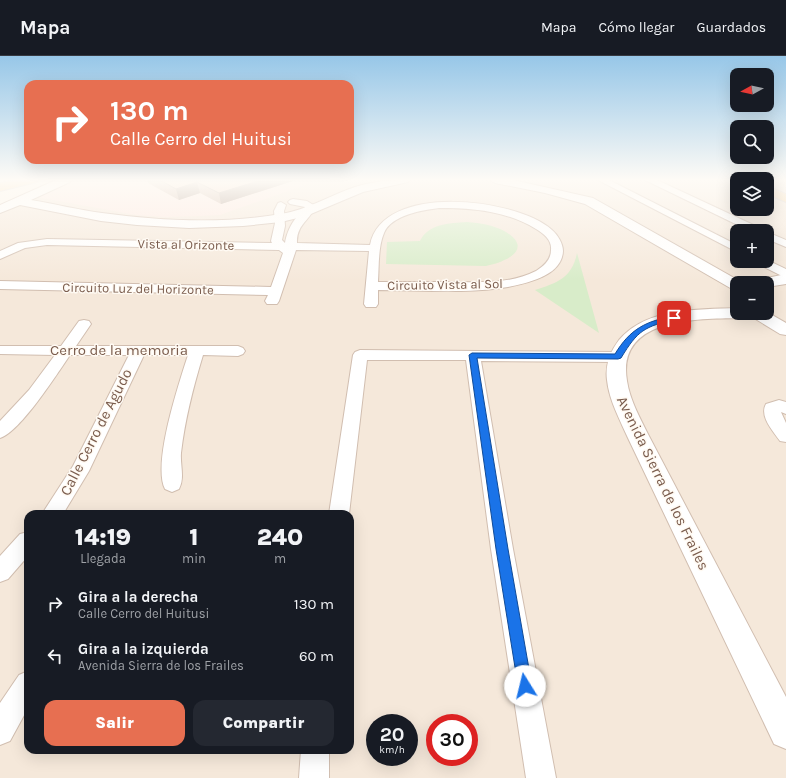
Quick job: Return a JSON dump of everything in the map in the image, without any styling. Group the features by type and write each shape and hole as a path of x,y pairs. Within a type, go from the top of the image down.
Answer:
{"street":[{"path":"85,214 113,219 156,223 220,223 260,214"},
{"path":"130,214 166,217 232,214"},
{"path":"283,214 276,241 288,249"},
{"name":"Circuito Luz del Horizonte","path":"0,285 274,296 291,237 300,220 306,214"},
{"name":"Circuito Vista al Sol","path":"405,214 395,217 381,227 376,238 372,286 487,285 507,283 529,278 543,271 553,262 556,257 557,250 552,235 536,223 513,214"},
{"path":"613,214 730,282"},
{"path":"668,214 730,245"},
{"path":"721,214 743,224"},
{"path":"774,238 786,244"},
{"name":"Vista al Orizonte","path":"0,256 10,249 20,245 47,242 157,243 288,249 375,248"},
{"path":"774,268 786,274"},
{"path":"774,281 786,279"},
{"path":"371,304 372,286"},
{"name":"Avenida Sierra de los Frailes","path":"730,314 674,318 656,321 644,326 626,343 618,357 617,378 619,390 639,438 786,732"},
{"path":"768,320 786,330"},
{"path":"0,432 24,406 47,377 84,324"},
{"name":"Cerro de la memoria","path":"0,350 66,349 238,351"},
{"name":"Calle Cerro de Agudo","path":"55,510 80,471 139,350"},
{"path":"172,484 172,454 181,400 197,350"},
{"path":"340,510 360,355 618,357"},
{"path":"472,355 502,549 541,778"},
{"path":"786,408 775,407 772,408 772,410 775,422 786,436"},
{"path":"0,572 24,545"},
{"path":"0,731 12,708 24,690"},
{"path":"314,778 315,754"}],"shaded area":[{"path":"0,214 730,214 730,216 774,216 774,214 786,214 786,778 0,778"},
{"path":"129,214 224,214 166,217"}],"green space":[{"path":"467,222 487,225 506,232 518,244 517,250 507,259 486,266 386,264 387,242 420,241 428,231 434,228 446,224"},
{"path":"577,253 599,333 535,290 557,282 567,274 575,261"}],"route":[{"path":"525,686 472,355 618,357 626,343 644,326 656,321 674,318"}]}
